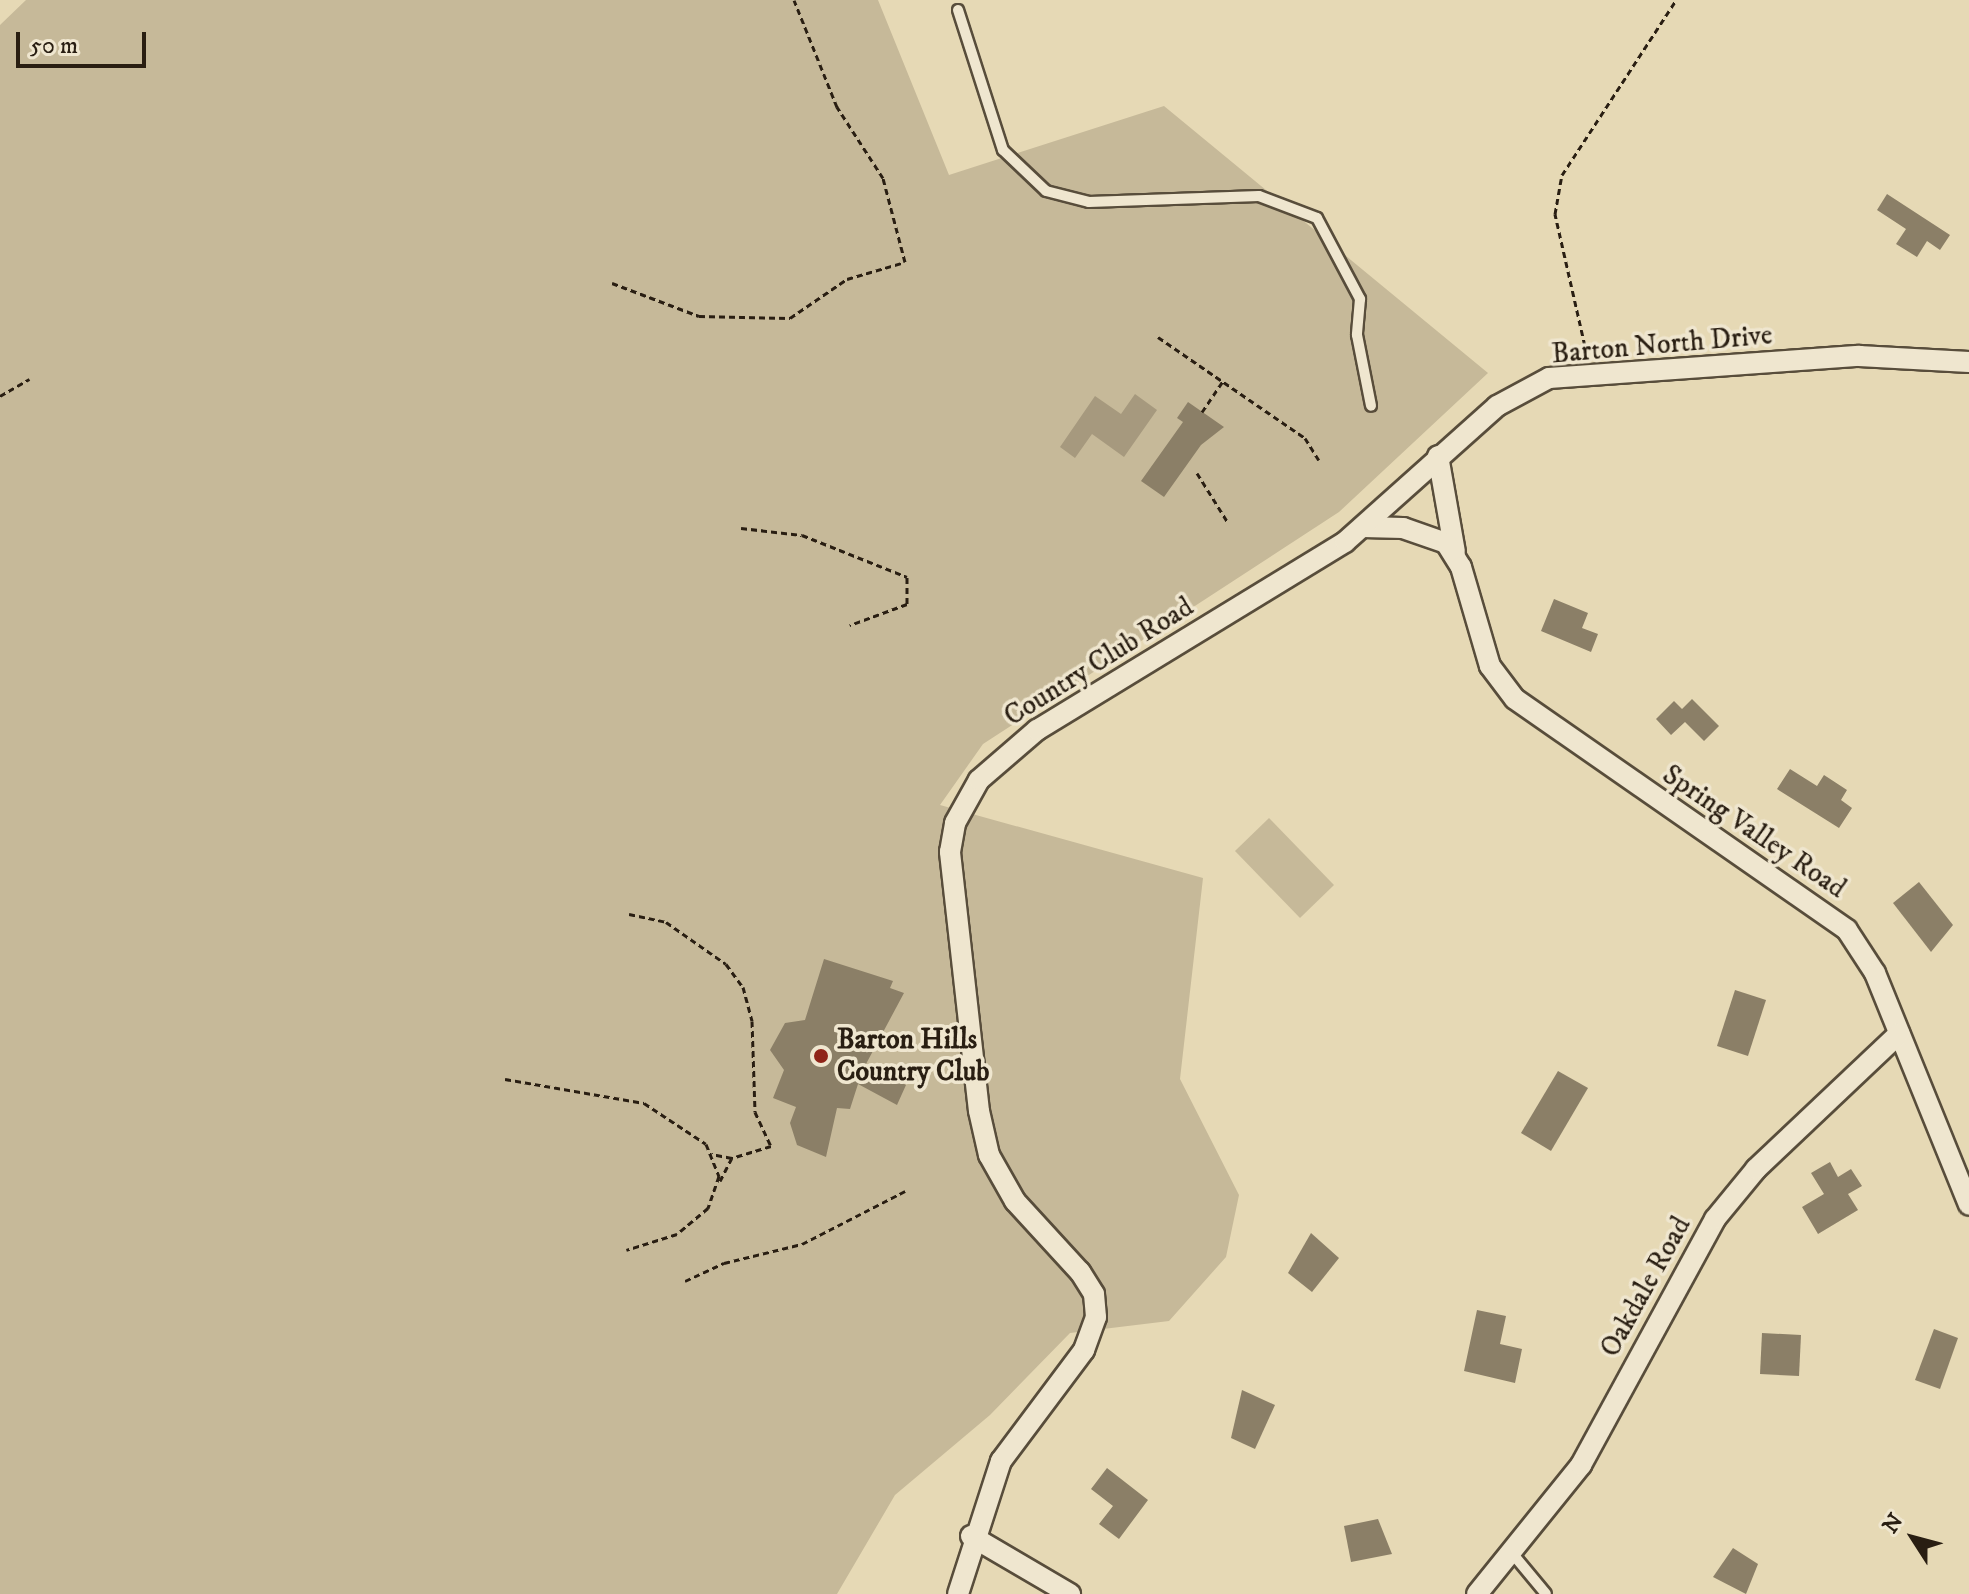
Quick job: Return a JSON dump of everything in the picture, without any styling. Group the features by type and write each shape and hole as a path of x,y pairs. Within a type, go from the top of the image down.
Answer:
{"street":[{"name":"Barton North Drive","path":"1363,527 1438,456 1497,406 1549,378 1859,356 1969,362"},
{"name":"Spring Valley Road","path":"1438,456 1455,552 1490,666 1515,699 1847,930 1899,1034 1969,1205"},
{"path":"1363,527 1432,534 1455,552"},
{"name":"Country Club Road","path":"958,1594 971,1536 1001,1461 1084,1350 1096,1317 1094,1294 1080,1272 1015,1201 989,1155 955,933 955,823 979,780 1037,730 1363,527"},
{"name":"Oakdale Road","path":"1477,1594 1581,1465 1715,1219 1756,1169 1899,1034"},
{"path":"971,1536 1070,1594"}],"lane":[{"path":"958,10 1003,150 1046,191 1089,202 1259,196 1317,218 1360,299 1357,335 1371,406"},
{"path":"1512,1553 1546,1594"}],"path":[{"path":"612,283 699,316 790,318 847,279 905,262 883,178 837,107 794,0"},
{"path":"1592,374 1563,269 1555,214 1562,175 1676,0"},
{"path":"1158,337 1305,438 1319,460"},
{"path":"0,396 30,379"},
{"path":"1202,412 1223,381"},
{"path":"1197,473 1227,521"},
{"path":"741,528 802,535 907,577 907,604 850,625"},
{"path":"629,914 666,922 726,964 743,987 752,1021 755,1112 771,1146 732,1158 711,1154"},
{"path":"505,1079 644,1103 681,1121 711,1154 718,1185"},
{"path":"626,1250 677,1234 708,1208 732,1158"},
{"path":"685,1281 724,1263 802,1244 905,1191"}],"shaded area":[{"name":"Barton Hills Country Club","path":"26,0 878,0 949,175 1164,106 1488,373 1339,512 983,744 940,805 1203,878 1180,1079 1239,1195 1226,1257 1169,1321 1070,1333 990,1415 895,1495 837,1594 0,1594 0,25"},
{"path":"1135,394 1157,410 1124,457 1092,434 1075,458 1060,447 1095,396 1121,414"},
{"path":"1269,818 1334,885 1300,918 1235,851"}],"building":[{"path":"1887,194 1950,235 1940,250 1927,241 1917,257 1896,244 1906,229 1877,210"},
{"path":"1188,402 1224,427 1201,445 1164,497 1141,481 1183,422 1177,418"},
{"path":"1554,599 1588,613 1582,628 1598,634 1591,652 1541,631"},
{"path":"1692,699 1719,726 1704,741 1685,722 1671,735 1656,719 1674,701 1682,709"},
{"path":"1790,769 1817,786 1824,775 1847,790 1841,800 1852,808 1839,828 1777,789"},
{"path":"1919,882 1953,925 1931,952 1893,903"},
{"name":"Barton Hills Country Club","path":"824,959 893,981 890,988 904,993 866,1064 906,1085 897,1105 858,1084 850,1109 837,1108 826,1157 797,1145 790,1123 796,1107 773,1098 784,1070 770,1050 785,1023 805,1020"},
{"path":"1735,990 1766,1000 1748,1056 1717,1046"},
{"path":"1558,1071 1588,1088 1551,1151 1521,1133"},
{"path":"1830,1162 1838,1177 1851,1169 1862,1186 1848,1194 1858,1210 1818,1234 1802,1207 1824,1194 1811,1173"},
{"path":"1311,1233 1339,1258 1312,1292 1288,1273"},
{"path":"1477,1310 1506,1316 1500,1344 1522,1349 1515,1383 1464,1371"},
{"path":"1934,1329 1958,1338 1940,1389 1915,1380"},
{"path":"1762,1333 1801,1335 1799,1376 1760,1374"},
{"path":"1242,1390 1275,1405 1255,1449 1231,1438"},
{"path":"1107,1468 1148,1500 1119,1539 1099,1524 1113,1506 1091,1489"},
{"path":"1378,1519 1392,1554 1351,1562 1344,1526"},
{"path":"1733,1548 1758,1564 1746,1594 1713,1577"}],"place":[{"name":"Barton Hills Country Club","path":"821,1056"}]}
